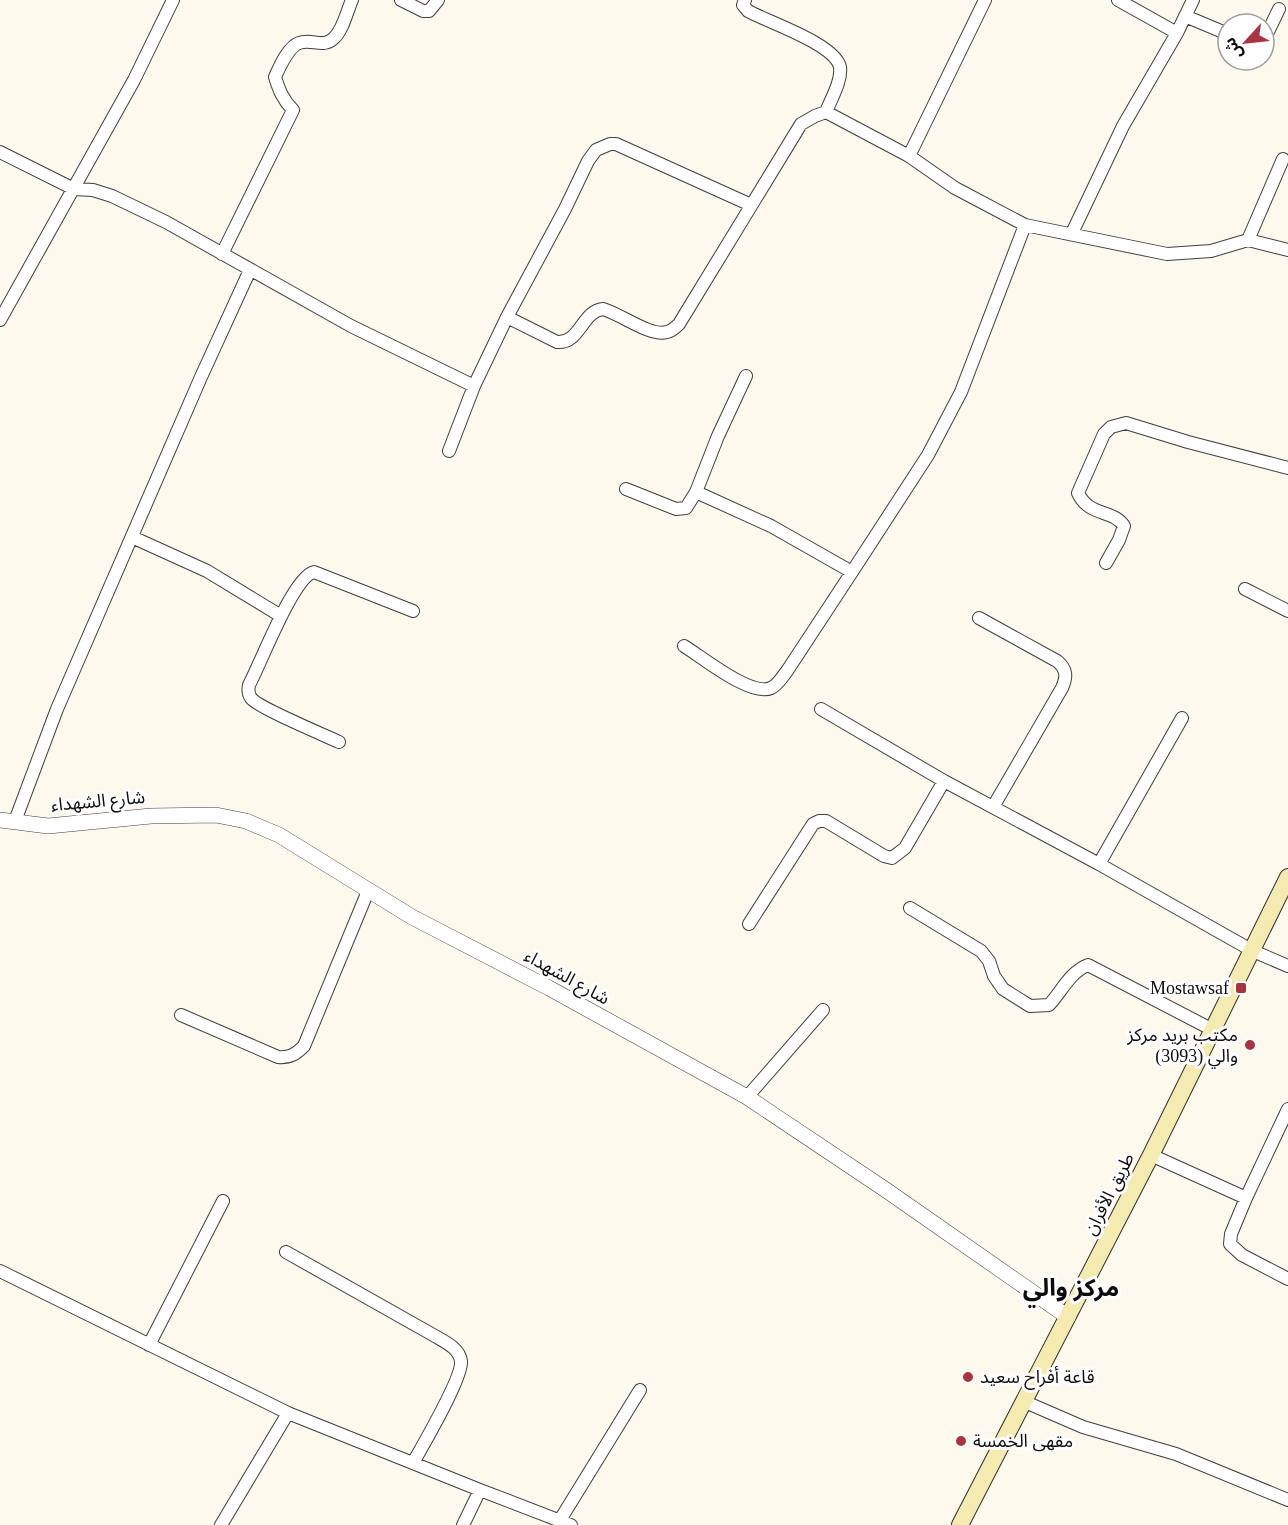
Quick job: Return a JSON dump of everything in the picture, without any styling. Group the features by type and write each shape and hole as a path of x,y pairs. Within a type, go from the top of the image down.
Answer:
{"main road":[{"name":"طريق الأفران","path":"960,1525 1151,1155 1288,877"}],"street":[{"path":"0,320 134,80 173,0"},
{"path":"222,254 293,110 281,96 278,88 275,77 280,67 298,43 327,44 337,36 352,0"},
{"path":"400,0 423,11 429,11 438,0"},
{"path":"745,0 743,5 748,11 814,42 830,53 839,64 840,75 826,112"},
{"path":"909,156 985,0"},
{"path":"1118,0 1177,33"},
{"path":"1072,233 1123,126 1177,33 1193,0"},
{"path":"1276,15 1279,9"},
{"path":"1185,16 1216,29"},
{"path":"507,317 557,342 564,342 574,335 598,309 603,309 653,332 669,332 679,324 801,124 826,112 909,156 955,188 1024,225 1167,254 1211,251 1248,240 1288,250"},
{"path":"449,451 474,386 507,317 588,161 596,150 610,144 622,147 751,205"},
{"path":"0,152 75,189 93,190 112,196 351,326 474,386"},
{"path":"1248,240 1283,159"},
{"path":"684,646 754,689 769,689 787,672 928,455 961,392 1024,225"},
{"path":"7,820 250,270"},
{"path":"626,489 676,509 686,508 696,492 718,435 746,376"},
{"path":"1106,563 1124,526 1118,519 1086,506 1078,493 1097,447 1111,427 1126,423 1288,468"},
{"path":"696,492 771,526 852,573"},
{"path":"132,537 207,571 281,616"},
{"path":"339,742 272,711 253,701 249,696 249,685 281,616 303,578 308,573 314,572 413,611"},
{"path":"1245,589 1288,611"},
{"path":"979,618 1057,661 1063,666 1065,672 1062,688 993,807"},
{"path":"821,709 945,781 1253,951 1288,966"},
{"path":"1099,864 1182,717"},
{"path":"749,924 813,824 826,821 884,856 892,858 905,848 945,781"},
{"name":"شارع الشهداء","path":"7,820 48,826 151,816 216,814 246,820 279,835 430,927 549,988 747,1097 886,1190 1068,1317"},
{"path":"181,1015 278,1057 287,1058 295,1054 304,1046 368,891"},
{"path":"910,908 981,951 989,961 1002,989 1030,1006 1049,1005 1071,977 1080,968 1088,965 1213,1030"},
{"path":"747,1097 823,1010"},
{"path":"1288,1109 1246,1198 1231,1234 1230,1244 1242,1255 1288,1278"},
{"path":"1151,1155 1246,1198"},
{"path":"149,1345 223,1201"},
{"path":"286,1252 452,1346 459,1356 461,1361 458,1377 413,1463"},
{"path":"0,1271 288,1413 565,1523 640,1390"},
{"path":"1023,1401 1083,1426 1176,1454 1288,1500"},
{"path":"221,1525 288,1413"},
{"path":"464,1525 480,1490"}],"place":[{"name":"Mostawsaf","path":"1241,988"},
{"name":"مكتب بريد مركز والي (3093)","path":"1250,1045"},
{"name":"قاعة أفراح سعيد","path":"968,1377"},
{"name":"مقهى الخمسة","path":"961,1441"}],"district":[{"name":"مركز والي","path":"1071,1288"}]}
